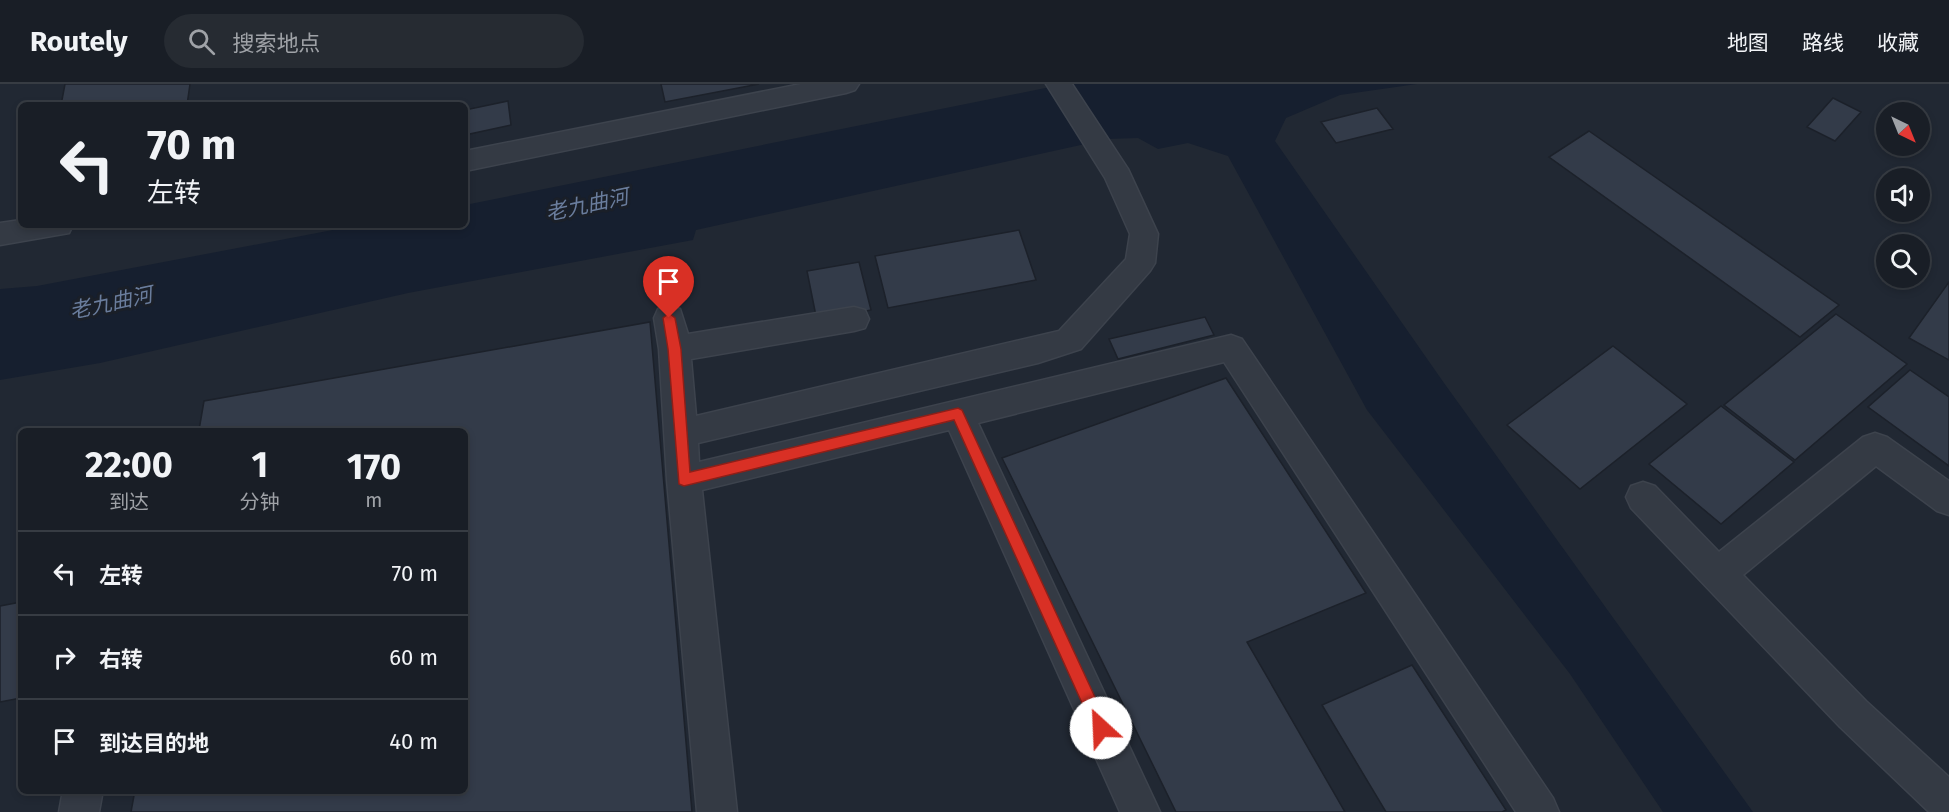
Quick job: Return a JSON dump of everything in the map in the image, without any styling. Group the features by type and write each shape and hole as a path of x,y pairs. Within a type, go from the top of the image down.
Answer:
{"street":[{"path":"468,160 846,84"},
{"path":"682,433 1038,350 1070,340 1140,263 1144,234 1118,176 1059,84"},
{"path":"0,234 39,228"},
{"path":"717,812 672,334 854,319"},
{"path":"684,480 1231,348 1539,812"},
{"path":"958,414 1140,812"},
{"path":"1718,574 1875,447 1949,500"},
{"path":"1643,497 1853,714 1949,804"},
{"path":"79,812 82,794"}],"water":[{"name":"老九曲河","path":"1065,84 1417,84 1340,95 1286,118 1275,141 1444,383 1753,812 1663,812 1570,674 1367,410 1228,156 1188,143 1158,149 1138,138 1108,139 696,230 693,240 408,293 100,363 0,380 0,289 37,286 343,228 468,228 468,204"}],"building":[{"path":"65,84 190,84 187,102 62,102"},
{"path":"661,84 759,84 665,102"},
{"path":"1833,98 1861,112 1835,141 1807,127"},
{"path":"508,101 511,125 468,134 468,109"},
{"path":"1377,108 1393,129 1336,143 1321,122"},
{"path":"1589,131 1839,305 1800,337 1549,157"},
{"path":"1019,230 1036,280 888,308 875,256"},
{"path":"859,262 871,310 817,321 807,271"},
{"path":"1949,282 1949,360 1909,338"},
{"path":"1836,314 1907,364 1795,460 1724,405"},
{"path":"1205,317 1214,335 1118,359 1109,339"},
{"path":"650,322 692,812 131,812 134,794 468,794 468,428 199,428 204,401"},
{"path":"1613,346 1687,404 1580,489 1507,425"},
{"path":"1910,370 1949,397 1949,466 1868,407"},
{"path":"1226,378 1366,593 1247,642 1345,812 1176,812 1002,458"},
{"path":"1721,406 1794,462 1721,524 1649,464"},
{"path":"18,603 18,699 0,702 0,606"},
{"path":"1412,665 1506,810 1502,812 1386,812 1322,705"}],"route":[{"path":"669,318 675,349 684,480 958,414 1101,728"}]}
